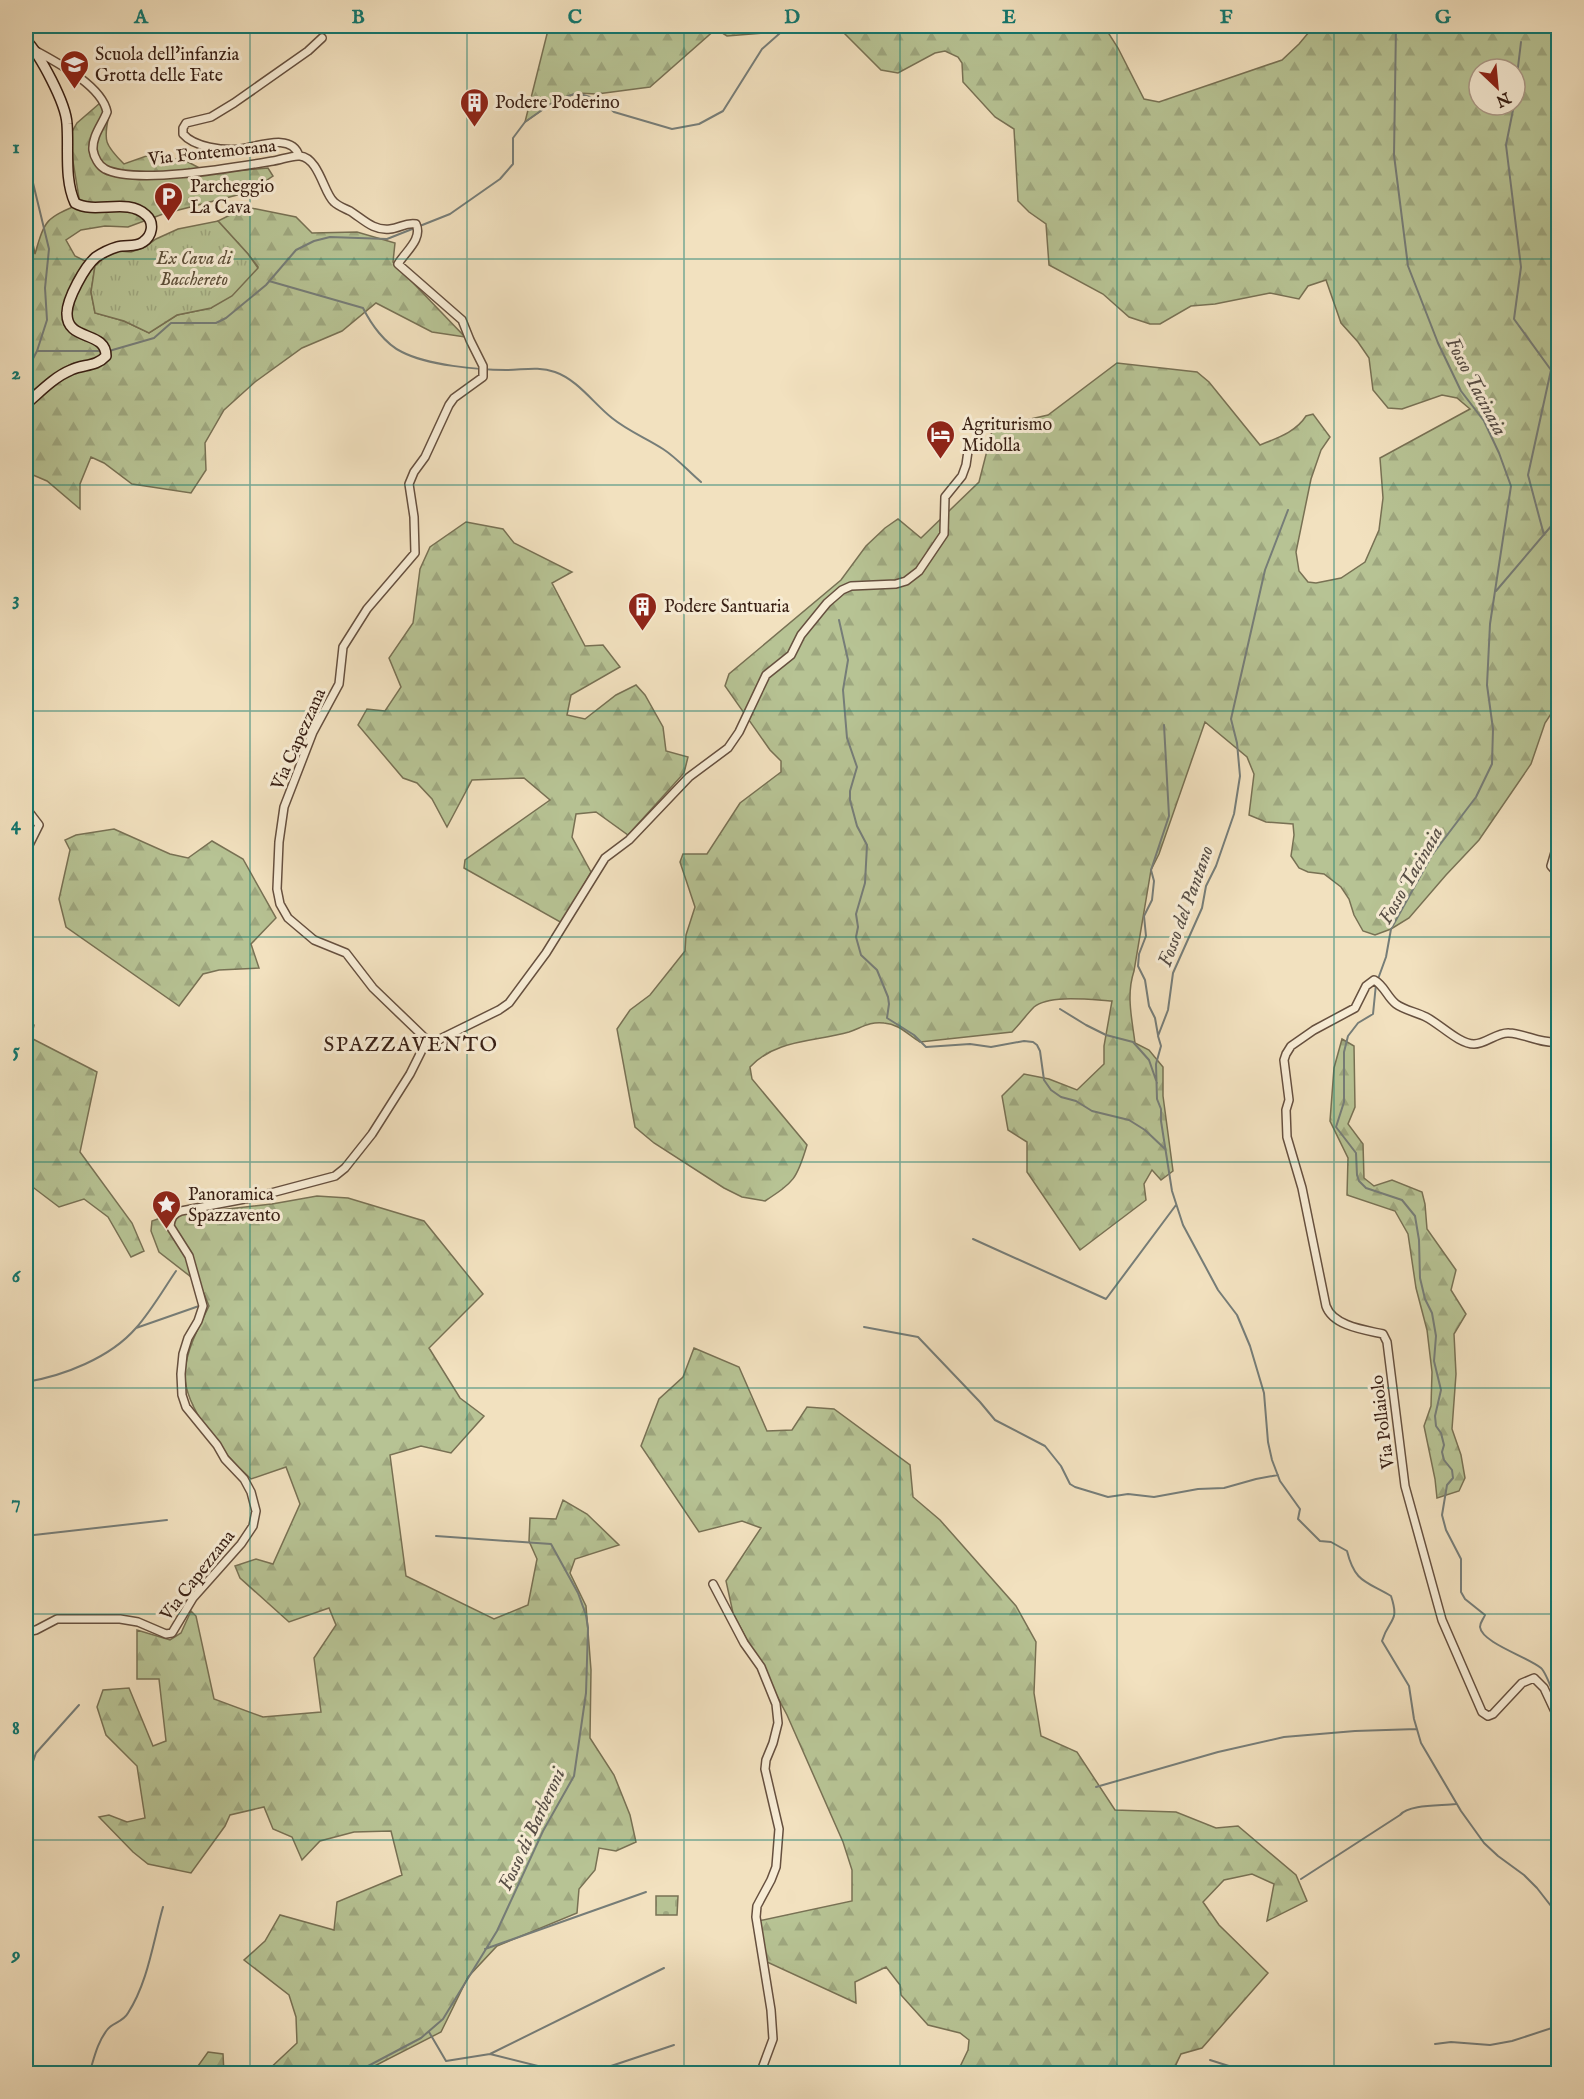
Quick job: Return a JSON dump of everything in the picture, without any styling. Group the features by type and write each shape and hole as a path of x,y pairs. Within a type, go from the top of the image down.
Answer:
{"street":[{"path":"299,156 297,149 282,143 240,149 211,147 188,140 183,134 183,128 186,123 211,117 247,95 308,51 322,38"},
{"path":"26,40 36,51 64,109 67,120 67,165 75,203 81,206 129,208 146,214 151,220 152,228 146,240 140,244 110,249 96,258 87,266 71,296 66,314 69,326 76,333 99,340 106,350 99,362 72,369 26,404"},
{"name":"Via Fontemorana","path":"36,51 74,74 92,89 106,106 107,112 97,131 93,150 96,161 105,169 133,176 170,175 299,156 308,160 322,178 331,200 360,219 383,230 411,223 416,224 418,229 416,237 406,254"},
{"name":"Via Capezzana","path":"26,1632 36,1630 57,1619 120,1619 138,1622 166,1634 172,1633 193,1598 241,1544 253,1526 256,1511 251,1492 244,1479 225,1459 212,1438 186,1407 182,1395 183,1354 203,1306 189,1256 170,1226 171,1220 181,1211 284,1190 335,1176 345,1168 372,1134 430,1041 373,988 345,953 314,940 288,918 280,904 277,889 279,842 284,807 314,732 339,684 344,647 367,609 415,553 414,517 409,484 428,452 449,405 454,398 479,381 484,372 462,320 400,267 399,261 406,254"},
{"path":"430,1041 500,1010 509,1003 546,953 605,858 629,840 689,777 728,748 739,732 766,675 791,655 801,635 827,603 851,586 896,585 919,571 944,534 945,497 962,476 968,451"},
{"path":"26,808 39,825 26,851"},
{"path":"1558,847 1551,866 1558,874"},
{"name":"Via Pollaiolo","path":"1558,1042 1548,1043 1506,1032 1475,1044 1461,1041 1425,1016 1398,1005 1376,981 1366,986 1355,1008 1314,1030 1291,1046 1284,1060 1289,1100 1286,1110 1287,1137 1304,1199 1328,1313 1335,1319 1383,1334 1387,1342 1405,1486 1442,1620 1452,1645 1482,1712 1488,1716 1493,1714 1522,1683 1534,1678 1544,1688 1558,1718"},
{"path":"713,1584 744,1643 761,1667 776,1704 778,1723 765,1769 779,1829 776,1867 757,1906 756,1917 771,2010 773,2039 760,2073"},
{"path":"765,2061 767,2073"}],"green space":[{"path":"549,26 788,26 775,32 727,36 716,29 650,87 597,94 577,93 555,101 525,122"},
{"path":"837,26 1104,26 1144,99 1159,102 1282,60 1314,26 1558,26 1558,703 1545,723 1531,764 1479,840 1409,918 1375,935 1363,931 1341,887 1324,874 1299,868 1291,856 1293,824 1266,822 1249,815 1254,774 1247,757 1205,722 1159,854 1151,870 1130,989 1135,1043 1149,1050 1163,1067 1163,1096 1173,1171 1161,1180 1152,1170 1144,1184 1146,1200 1080,1250 1027,1172 1027,1142 1008,1130 1002,1096 1024,1074 1049,1079 1077,1090 1104,1064 1104,1046 1112,1001 1050,1000 1034,1007 1012,1032 920,1042 894,1025 874,1023 849,1032 796,1043 772,1051 750,1067 752,1079 807,1145 793,1179 765,1201 742,1197 724,1188 654,1143 635,1127 617,1029 630,1010 650,995 685,951 686,935 695,907 680,862 683,854 707,854 740,803 781,772 781,761 770,750 725,686 729,674 841,580 866,546 885,528 898,519 921,538 979,482 992,431 1048,415 1117,363 1197,372 1209,382 1260,445 1286,434 1306,416 1313,414 1330,437 1321,450 1311,479 1296,552 1299,571 1308,582 1316,583 1341,578 1365,562 1379,530 1383,498 1380,458 1470,409 1457,398 1442,395 1402,409 1388,408 1373,390 1369,358 1341,323 1326,280 1308,286 1299,299 1270,293 1215,304 1191,306 1160,324 1150,324 1129,317 1103,294 1049,265 1046,224 1018,201 1014,129 995,117 963,82 962,63 958,57 945,51 935,53 898,73 881,70"},
{"path":"100,103 109,115 106,131 107,142 124,164 152,154 188,162 209,173 268,168 273,176 249,192 163,214 128,227 105,226 81,230 66,240 75,256 95,266 91,292 95,313 124,321 149,333 177,315 211,308 258,267 218,221 246,207 296,217 312,233 357,232 395,243 393,262 465,337 432,332 376,303 342,331 302,348 255,382 224,410 205,443 206,470 191,493 132,484 104,463 91,457 80,484 80,509 47,481 26,472 26,217 35,254 41,233 48,221 80,204 69,137 77,123"},
{"name":"Ex Cava di Bacchereto","path":"218,221 258,268 232,296 211,308 177,315 149,333 124,321 95,313 91,292 95,266 104,258 118,251 131,252 145,247 178,229"},
{"path":"466,522 503,529 514,543 572,572 552,583 585,646 603,645 620,667 571,695 567,715 585,719 616,695 636,685 645,695 663,727 666,751 688,757 684,773 628,835 596,812 576,814 572,837 591,872 562,923 464,868 465,860 550,800 524,778 472,780 447,827 432,799 417,783 403,778 358,725 367,709 385,711 401,687 389,658 413,623 420,569 430,547"},
{"path":"114,829 170,854 188,858 212,841 243,859 276,918 251,944 259,968 219,970 203,974 179,1006 66,927 59,899 70,850 65,840 76,835"},
{"path":"26,1019 34,1025 31,1038 97,1072 80,1152 132,1223 144,1251 131,1257 108,1217 84,1199 59,1207 26,1182"},
{"path":"1342,1039 1354,1046 1355,1107 1348,1124 1363,1144 1364,1178 1374,1186 1392,1180 1422,1192 1427,1229 1456,1270 1451,1290 1466,1314 1454,1334 1456,1374 1452,1429 1461,1455 1465,1478 1459,1491 1437,1498 1424,1426 1431,1406 1432,1372 1427,1330 1416,1288 1408,1234 1395,1211 1347,1195 1348,1158 1330,1121 1334,1068"},
{"path":"317,1196 348,1198 424,1221 483,1294 429,1348 460,1398 484,1416 451,1453 421,1446 390,1455 406,1576 494,1619 528,1605 537,1559 529,1541 530,1518 556,1519 563,1500 587,1514 619,1545 575,1559 570,1573 586,1606 591,1670 590,1738 614,1775 630,1815 636,1842 616,1851 599,1848 595,1870 579,1889 577,1913 497,1946 468,1977 441,2032 361,2073 265,2073 297,2043 296,2017 289,1995 244,1960 265,1941 280,1915 334,1930 337,1902 402,1875 391,1831 354,1832 320,1841 302,1860 292,1837 273,1829 264,1807 230,1815 225,1826 191,1873 148,1864 99,1817 109,1815 127,1822 145,1818 137,1766 106,1735 97,1707 103,1690 129,1688 153,1746 166,1741 159,1679 137,1679 137,1630 170,1640 181,1633 191,1611 196,1616 214,1699 263,1717 321,1712 314,1658 336,1625 329,1608 289,1622 240,1578 235,1566 256,1559 273,1564 300,1504 286,1467 251,1479 218,1444 198,1415 186,1385 185,1371 191,1346 209,1306 200,1284 159,1252 151,1231 152,1221 166,1216 272,1204"},
{"path":"694,1348 739,1367 767,1431 792,1430 807,1407 834,1409 910,1465 913,1497 940,1520 1016,1606 1036,1642 1034,1693 1041,1736 1077,1752 1115,1810 1176,1812 1216,1828 1238,1826 1296,1875 1307,1901 1267,1921 1274,1884 1252,1874 1224,1880 1203,1902 1219,1925 1268,1973 1202,2048 1181,2054 1172,2073 957,2073 968,2050 969,2040 960,2033 928,2025 901,1995 900,1985 886,1967 855,1982 856,2003 767,1962 758,1921 852,1901 852,1870 843,1842 787,1715 733,1613 726,1581 761,1528 742,1521 699,1532 641,1446 659,1399 683,1377"},
{"path":"656,1896 678,1896 677,1915 656,1915"},
{"path":"208,2052 223,2054 224,2073 193,2073"}],"waterway":[{"path":"109,351 154,338 171,323 216,323 226,318 266,285 296,250 314,241 330,237 387,239 450,214 500,179 513,164 513,138 525,122 555,101 577,93 600,100 614,112 672,129 699,124 723,111 762,49 788,26"},
{"name":"Fosso Tacinaia","path":"1378,979 1386,957 1391,929 1432,855 1476,797 1492,764 1493,729 1487,685 1490,624 1511,486 1484,421 1461,391 1438,343 1408,266 1394,155 1396,26"},
{"path":"1519,57 1521,42"},
{"path":"1512,117 1506,145 1521,267 1514,319 1551,370"},
{"path":"26,154 49,249 45,288 47,320 37,351 26,372"},
{"path":"269,281 363,308 384,339 412,357 467,368 543,369 555,372 578,386 624,427 668,453 701,482"},
{"path":"1544,535 1528,475 1551,370 1555,320 1558,312"},
{"path":"37,351 103,351"},
{"name":"Fosso del Pantano","path":"1288,510 1265,570 1231,719 1237,743 1240,776 1234,814 1216,866 1206,886 1202,908 1173,973 1168,1010 1158,1036 1161,1046 1156,1064 1157,1099 1161,1109 1172,1191 1183,1225 1218,1290 1237,1315 1250,1346 1264,1393 1268,1442 1272,1460 1280,1481 1300,1509 1298,1519 1320,1541 1331,1542 1347,1551 1350,1562 1358,1575 1368,1584 1391,1596 1394,1616 1382,1641 1409,1686 1414,1719 1421,1743 1461,1811 1484,1843 1537,1888 1551,1906 1558,1922"},
{"path":"1496,591 1558,518"},
{"path":"839,620 848,660 843,690 847,738 857,767 850,791 850,800 857,826 867,845 865,883 856,914 858,927 856,937 861,955 877,970 888,997 887,1018 914,1035 926,1047 970,1044 991,1047 1024,1041 1033,1042 1040,1051 1044,1080 1051,1090 1092,1111 1129,1120 1145,1130 1165,1149"},
{"path":"1158,1035 1155,1018 1149,1006 1145,980 1138,966 1139,954 1146,936 1144,916 1152,900 1154,881 1151,870 1169,816 1164,725"},
{"name":"Fosso Tacinaia","path":"1376,984 1373,1014 1358,1023 1348,1036 1344,1052 1344,1102 1336,1127 1356,1153 1359,1181 1366,1188 1402,1200 1415,1216 1419,1240 1420,1278 1425,1299 1432,1313 1436,1336 1434,1361 1441,1390 1435,1416 1436,1426 1441,1433 1444,1445 1442,1452 1444,1460 1452,1470 1453,1478 1447,1485 1442,1515 1446,1530 1461,1559 1461,1592 1465,1599 1485,1615 1480,1627 1489,1639 1541,1668 1558,1705"},
{"path":"1060,1009 1106,1035 1133,1042 1149,1060 1157,1083"},
{"path":"973,1239 1106,1299 1176,1205"},
{"path":"26,1382 70,1370 100,1357 113,1348 136,1328 176,1271"},
{"path":"136,1328 199,1306"},
{"path":"864,1327 918,1337 995,1420 1045,1446 1061,1466 1070,1484 1075,1487 1108,1497 1128,1494 1154,1497 1198,1489 1224,1488 1278,1475"},
{"path":"26,1534 167,1520"},
{"name":"Fosso di Barberoni","path":"353,2074 421,2038 443,2019 497,1931 543,1831 574,1776 586,1693 588,1628 578,1593 551,1544 436,1536"},
{"path":"1553,1693 1558,1658"},
{"path":"26,1781 36,1753 79,1705"},
{"path":"1096,1787 1218,1752 1284,1737 1417,1729"},
{"path":"1301,1879 1404,1811 1418,1807 1456,1804"},
{"path":"485,1949 646,1892"},
{"path":"89,2074 104,2035 109,2028 126,2016 135,2001 149,1962 163,1907"},
{"path":"429,2032 446,2061 490,2054 664,1968"},
{"path":"1435,2044 1451,2042 1490,2045 1512,2041 1558,2026"},
{"path":"587,2074 674,2045"},
{"path":"490,2054 570,2074"},
{"path":"1210,2060 1254,2074"}],"place":[{"name":"Scuola dell'infanzia Grotta delle Fate","path":"74,90"},
{"name":"Podere Poderino","path":"474,128"},
{"name":"Parcheggio La Cava","path":"169,222"},
{"name":"Agriturismo Midolla","path":"941,460"},
{"name":"Podere Santuaria","path":"643,632"},
{"name":"Panoramica Spazzavento","path":"167,1230"}],"district":[{"name":"SPAZZAVENTO","path":"411,1044"}]}
